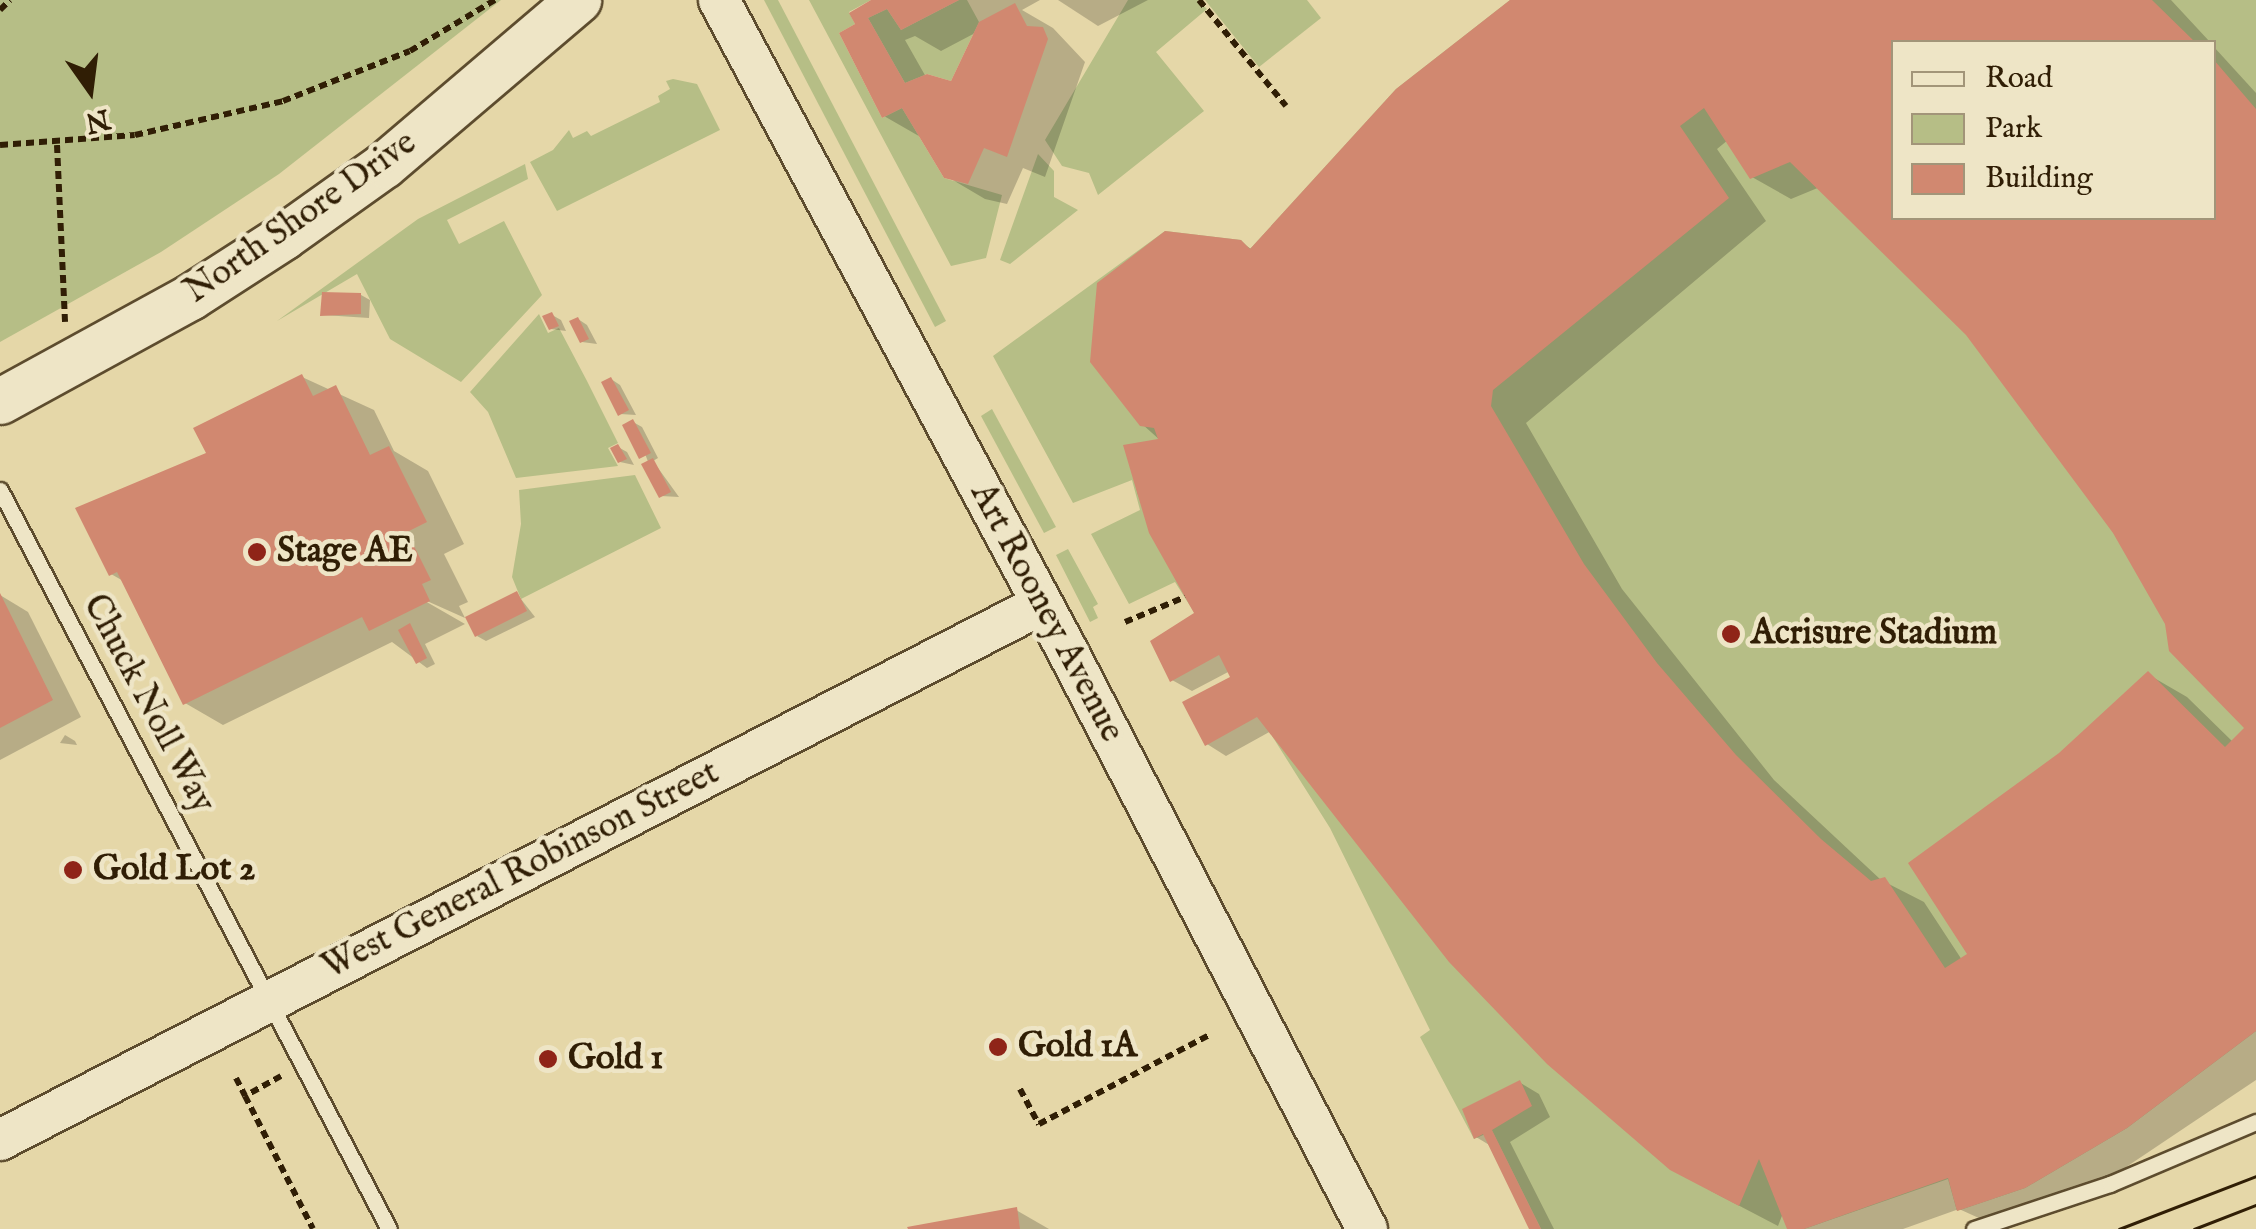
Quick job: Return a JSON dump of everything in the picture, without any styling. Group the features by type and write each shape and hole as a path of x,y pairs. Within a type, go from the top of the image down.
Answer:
{"main road":[{"name":"North Shore Drive","path":"0,401 190,298 282,238 384,165 578,0"}],"street":[{"name":"Art Rooney Avenue","path":"719,0 1042,604 1367,1229"},
{"name":"West General Robinson Street","path":"0,1140 1042,604"}],"lane":[{"name":"Chuck Noll Way","path":"0,490 389,1229"},
{"path":"1974,1229 2110,1184 2256,1122"}],"path":[{"path":"0,10 10,0"},
{"path":"0,146 56,145 206,122 283,101 410,51 496,0"},
{"path":"1199,0 1286,106"},
{"path":"56,145 65,323"},
{"path":"1125,622 1184,597"},
{"path":"1020,1089 1039,1124 1211,1034"},
{"path":"245,1096 279,1078 296,1049"},
{"path":"236,1078 314,1229"}],"green space":[{"path":"0,0 501,0 279,174 161,252 0,342"},
{"path":"764,0 778,0 946,321 935,327"},
{"path":"809,0 871,0 849,12 855,24 839,33 882,118 902,108 944,178 1002,195 986,258 951,266"},
{"path":"959,0 967,0 979,22 951,81 927,74 905,83 868,18 887,9 901,30"},
{"path":"1128,0 1198,0 1207,9 1156,52 1204,111 1098,195 1089,173 1062,166 1045,140"},
{"path":"1205,0 1307,0 1321,18 1259,67"},
{"name":"Acrisure Stadium","path":"1510,0 2256,0 2256,1031 2127,1128 2025,1188 1957,1211 1948,1179 1804,1229 1541,1229 1492,1131 1474,1139 1420,1037 1430,1030 1330,828 1175,582 1129,604 1091,534 1140,510 1132,480 1073,503 993,356 1165,231 1241,240 1250,249 1396,89"},
{"path":"666,81 697,84 720,130 557,211 530,162 553,150 569,130 573,138 587,131 591,136 660,102 658,96 670,89"},
{"path":"1038,154 1054,171 1054,197 1078,210 1010,264 1000,260"},
{"path":"525,164 528,179 447,220 459,244 504,221 542,295 461,382 390,339 357,274 277,321 418,219"},
{"path":"539,314 548,333 559,328 587,381 618,443 608,448 618,466 516,478 488,412 470,392"},
{"path":"992,409 1056,527 1044,533 981,416"},
{"path":"635,475 661,528 521,599 512,577 521,524 519,490"},
{"path":"1068,549 1098,604 1093,607 1098,618 1090,622 1056,555"}],"building":[{"path":"871,0 959,0 901,30 887,9 868,18 905,83 927,74 951,81 979,22 1015,3 1027,26 1043,27 1048,39 1007,157 984,148 968,184 944,178 902,108 882,118 839,33 855,24 849,13"},
{"name":"Acrisure Stadium","path":"1510,0 2152,0 2193,40 1891,40 1891,220 2216,220 2216,62 2256,109 2256,1031 2127,1128 2025,1188 1957,1211 1948,1178 1804,1229 1787,1229 1759,1159 1739,1206 1670,1170 1547,1064 1449,962 1257,717 1205,746 1182,702 1230,677 1219,655 1170,682 1150,641 1194,613 1149,533 1123,445 1158,439 1154,428 1140,426 1090,362 1097,283 1165,231 1241,240 1250,249 1396,89","holes":["1704,108 1750,179 1790,162 1966,335 2113,533 2165,624 2169,651 2244,728 2225,747 2148,671 2059,753 1908,863 1967,954 1945,968 1885,877 1871,881 1821,839 1736,755 1657,663 1584,564 1491,406 1493,390 1729,198 1680,126"]},
{"path":"322,292 361,293 361,314 320,316"},
{"path":"552,312 559,326 549,330 542,316"},
{"path":"578,317 589,339 580,343 569,321"},
{"name":"Stage AE","path":"302,374 313,396 336,385 370,455 389,446 427,522 407,532 431,580 422,584 430,601 369,631 362,617 183,705 117,572 109,576 75,508 206,453 193,428"},
{"path":"611,377 629,410 618,416 601,382"},
{"path":"633,419 651,453 639,459 622,425"},
{"path":"618,444 627,459 618,463 610,448"},
{"path":"653,458 671,492 659,498 641,464"},
{"path":"517,591 527,611 475,637 465,617"},
{"path":"0,593 53,700 0,728"},
{"path":"410,623 427,658 416,664 398,630"},
{"path":"1520,1080 1532,1106 1492,1130 1541,1229 1529,1229 1483,1134 1474,1139 1462,1109"},
{"path":"1017,1207 1020,1229 907,1227"}],"tram line":[{"path":"2119,1229 2256,1176"},
{"path":"2194,1229 2256,1205"}],"place":[{"name":"Stage AE","path":"257,552"},
{"name":"Acrisure Stadium","path":"1731,634"},
{"name":"Gold Lot 2","path":"73,870"},
{"name":"Gold 1A","path":"998,1047"},
{"name":"Gold 1","path":"548,1059"}]}
